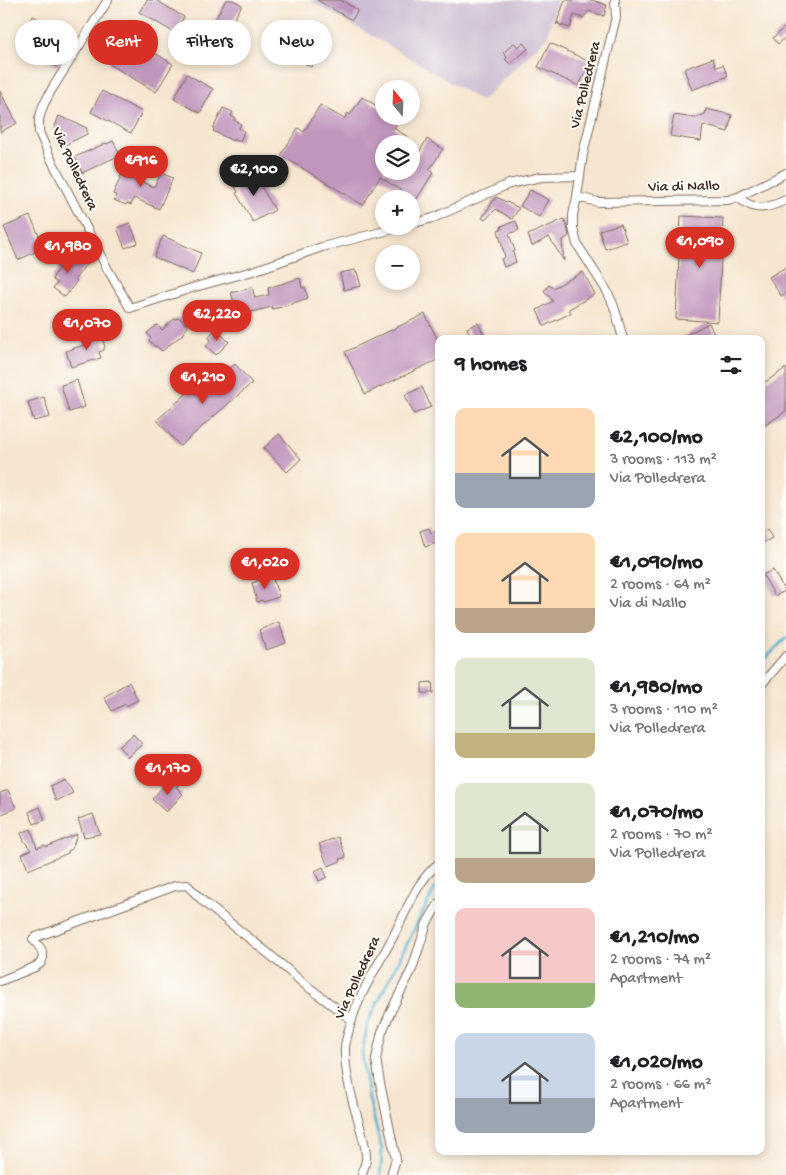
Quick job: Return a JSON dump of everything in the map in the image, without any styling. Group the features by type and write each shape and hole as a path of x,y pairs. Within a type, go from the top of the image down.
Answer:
{"street":[{"name":"Via Polledrera","path":"108,0 42,106 39,132 107,268 130,308 253,271 322,247 375,234"},
{"name":"Via Polledrera","path":"615,0 616,17 583,154 572,228 577,244 606,291 617,316 621,335"},
{"name":"Via di Nallo","path":"577,197 598,202 728,200 738,197 786,173"},
{"path":"420,221 509,184 541,177 580,176"},
{"path":"738,197 746,204 762,208 786,200"},
{"path":"765,680 786,656"},
{"name":"Via Polledrera","path":"362,1175 366,1161 364,1144 347,1069 345,1048 352,1020 377,964 395,933 408,904 429,872 435,867"},
{"path":"0,981 41,963 43,957 33,939 36,936 175,886 186,885 205,903 303,983 352,1020"},
{"path":"391,1175 396,1159 376,1059 382,1032 412,970 427,924 435,910"}],"shaded area":[{"path":"309,0 557,0 547,37 481,101"}],"building":[{"path":"147,0 156,0 184,17 182,20 168,20 168,29 158,23 158,20 153,20 139,12"},
{"path":"226,0 233,0 242,5 233,20 215,20"},
{"path":"317,0 341,0 358,10 352,20"},
{"path":"565,0 592,0 607,5 604,16 589,11 583,18 574,15 570,28 558,24 559,22 556,25"},
{"path":"33,16 40,20 31,20"},
{"path":"786,26 786,37 778,44 773,38"},
{"path":"514,43 518,47 523,43 528,49 510,64 505,59 507,57 503,53"},
{"path":"550,43 590,62 579,86 538,67"},
{"path":"158,55 168,61 168,65 172,65 156,92 111,65 158,65"},
{"path":"713,58 716,67 723,65 728,76 692,90 684,69"},
{"path":"187,74 213,89 200,113 174,99"},
{"path":"0,91 17,123 0,132"},
{"path":"102,91 142,112 131,133 91,112"},
{"path":"362,97 375,105 375,125 396,125 394,128 405,135 375,135 375,180 378,180 363,205 281,155 298,128 304,132 320,105 344,119 348,113 350,115"},
{"path":"223,108 233,112 231,116 241,124 239,128 244,131 240,142 234,139 233,141 213,131"},
{"path":"706,109 732,115 728,132 703,125 701,141 670,136 674,115 695,118 705,114"},
{"path":"59,116 87,128 87,134 61,147 55,138 55,126"},
{"path":"427,139 443,149 429,170 433,173 420,194 420,190 400,190 385,180 420,180 420,151"},
{"path":"113,141 120,155 82,173 75,157"},
{"path":"128,161 142,167 137,180 154,187 161,173 173,178 159,209 134,198 131,205 114,200 116,195 113,194"},
{"path":"252,171 275,210 253,222 236,193 238,192 235,187 242,184 239,179"},
{"path":"530,190 549,200 539,217 520,206"},
{"path":"496,197 519,208 512,219 496,209 485,220 482,218"},
{"path":"30,216 44,248 18,260 4,227"},
{"path":"681,216 723,218 718,322 676,319"},
{"path":"564,219 569,236 562,241 564,261 549,237 532,246 528,235"},
{"path":"516,221 519,230 509,234 515,251 513,252 516,262 504,267 501,259 505,257 498,230 502,229 501,226"},
{"path":"130,223 138,243 125,248 117,228"},
{"path":"621,224 627,242 605,249 599,230"},
{"path":"163,236 201,253 193,274 154,257"},
{"path":"67,254 70,257 72,254 86,264 75,279 77,281 65,297 53,288 57,283 52,279 59,268 57,267"},
{"path":"786,267 786,293 781,296 769,277"},
{"path":"355,270 361,286 344,290 340,273"},
{"path":"583,272 595,294 569,309 571,313 544,326 537,310 553,301 544,291 549,285 553,288"},
{"path":"300,278 302,288 305,287 308,298 282,307 272,309 272,307 251,312 252,314 242,317 238,302 234,303 231,292 252,287 255,298 269,295 268,288"},
{"path":"425,314 435,335 435,361 365,394 345,352"},
{"path":"180,318 188,327 183,334 162,351 155,347 149,340 151,338 147,333 157,325 162,330 174,319"},
{"path":"478,323 484,335 470,335 467,328"},
{"path":"709,323 714,334 712,335 686,335"},
{"path":"216,329 229,342 216,355 206,346 211,340 208,337"},
{"path":"101,334 105,347 104,350 99,352 101,358 71,367 66,351 86,344 85,340 87,338"},
{"path":"235,364 252,383 180,446 157,420 193,388 199,395"},
{"path":"786,368 786,411 765,425 765,382"},
{"path":"77,380 85,407 69,412 61,385"},
{"path":"422,387 431,407 414,414 405,395"},
{"path":"44,397 50,417 34,421 28,402"},
{"path":"279,434 301,459 287,472 264,448"},
{"path":"429,528 431,533 435,532 435,543 425,547 420,531"},
{"path":"767,529 772,538 765,542 765,530"},
{"path":"773,570 785,591 775,596 765,578 765,574"},
{"path":"272,576 279,597 257,602 252,583"},
{"path":"279,622 286,643 266,650 259,630"},
{"path":"129,682 138,700 112,711 104,697"},
{"path":"432,682 433,693 422,693 422,683"},
{"path":"133,734 142,744 128,757 119,747"},
{"path":"64,779 73,793 56,801 50,786"},
{"path":"170,779 178,785 176,787 183,794 166,812 152,799"},
{"path":"8,790 16,808 0,815 0,793"},
{"path":"40,807 45,820 34,824 29,812"},
{"path":"93,814 100,834 84,837 78,819"},
{"path":"31,829 37,848 45,845 46,847 77,834 72,849 68,853 28,870 22,854 31,850 21,833"},
{"path":"338,837 346,857 328,866 319,844"},
{"path":"323,867 327,877 319,881 315,871"}],"waterway":[{"path":"765,659 786,638"},
{"path":"380,1175 382,1150 369,1099 362,1054 368,1022 435,888"}]}
